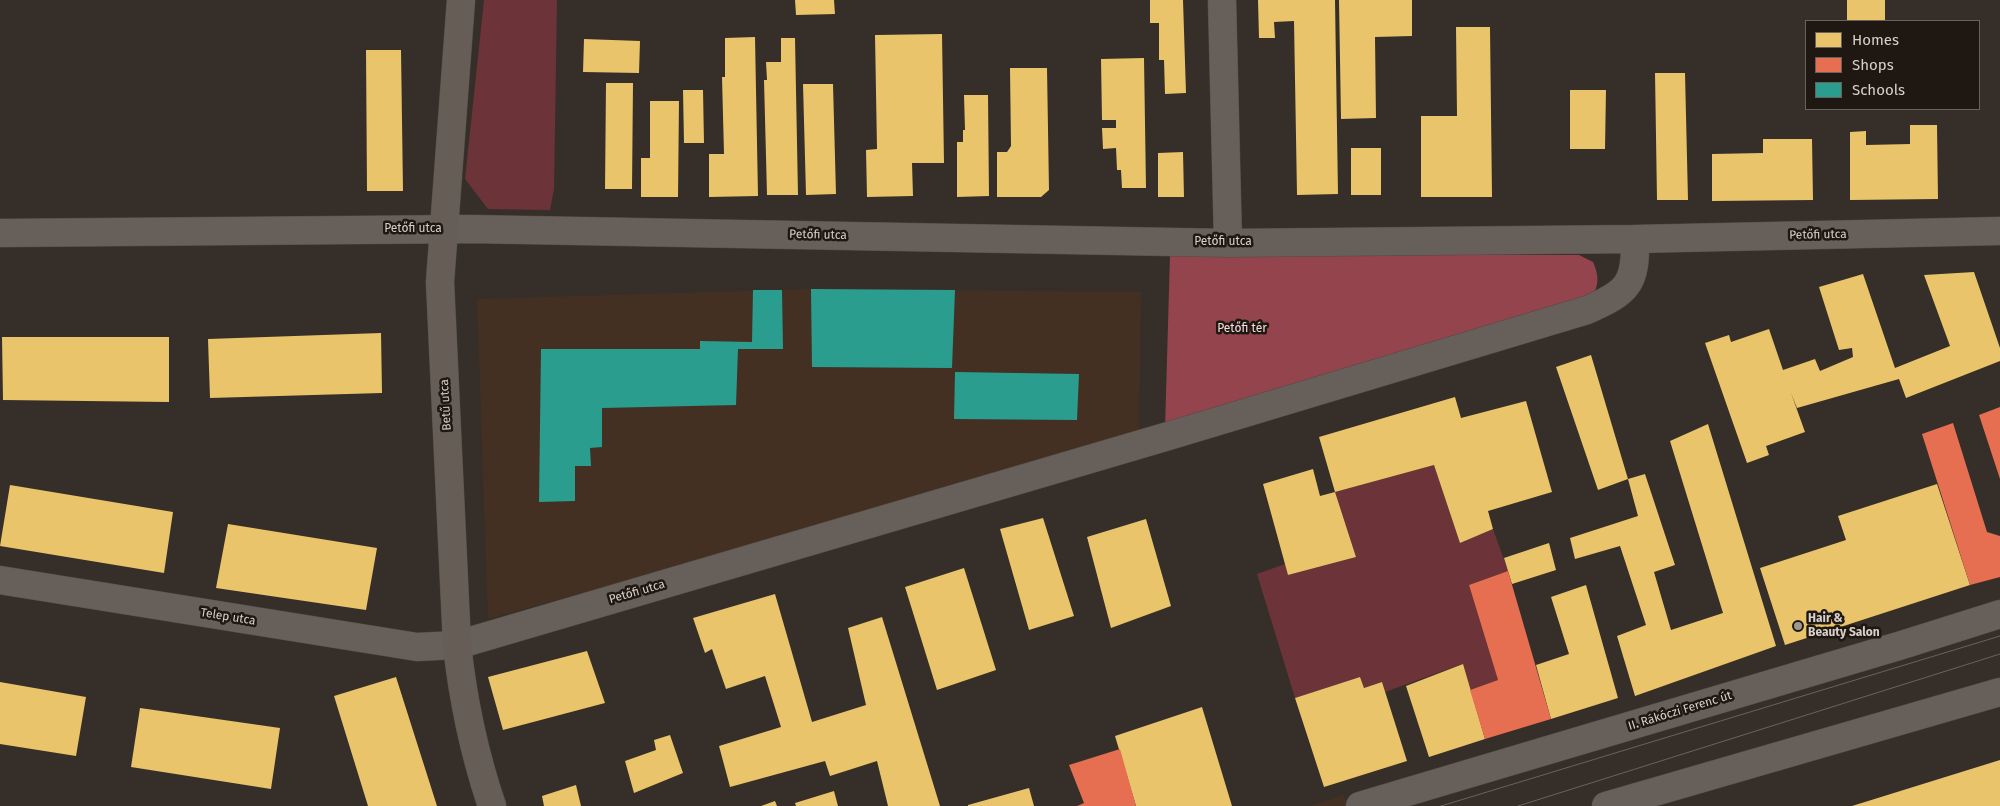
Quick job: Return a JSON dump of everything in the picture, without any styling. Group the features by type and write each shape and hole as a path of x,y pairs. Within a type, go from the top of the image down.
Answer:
{"main road":[{"name":"Betű utca","path":"461,0 442,229 440,282 457,645 464,703 480,771 492,806"}],"street":[{"path":"1222,0 1228,242"},
{"name":"Petőfi utca","path":"0,232 442,229 1228,242 1635,239 2000,231"},
{"name":"Petőfi utca","path":"457,645 1155,440 1587,310 1615,298 1630,281 1636,264 1635,239"},
{"name":"Telep utca","path":"0,580 417,647 457,645"},
{"name":"II. Rákóczi Ferenc út","path":"1360,806 1893,648 2000,614"},
{"path":"1606,806 2000,692"}],"shaded area":[{"path":"484,0 557,0 554,189 550,210 488,209 465,179"},
{"path":"811,289 1141,292 1139,439 488,619 477,299"},
{"path":"1434,465 1460,543 1493,529 1508,571 1469,585 1498,680 1470,690 1462,664 1385,692 1382,682 1364,688 1360,677 1295,698 1257,574 1285,564 1288,575 1356,557 1335,492"},
{"path":"1344,795 1348,806 1309,806"}],"green space":[{"name":"Petőfi tér","path":"1170,255 1579,255 1593,262 1597,286 1589,299 1165,428"}],"building: Homes":[{"path":"795,0 834,0 835,14 796,15"},
{"path":"1150,0 1183,0 1186,93 1165,94 1164,60 1159,60 1159,23 1150,23"},
{"path":"1258,0 1335,0 1338,194 1297,195 1294,21 1274,22 1275,38 1259,38"},
{"path":"1339,0 1412,0 1412,36 1375,37 1376,118 1341,119"},
{"path":"1847,0 1885,0 1885,20 1847,20"},
{"path":"1456,27 1490,27 1492,197 1421,197 1421,116 1457,116"},
{"path":"942,34 944,163 912,163 913,196 867,197 866,150 877,149 875,35"},
{"path":"755,37 758,196 709,197 709,154 724,154 722,77 725,77 725,38"},
{"path":"781,38 795,38 798,195 767,195 764,80 767,80 766,62 781,62"},
{"path":"584,39 640,41 639,73 583,72"},
{"path":"366,50 401,50 403,191 367,191"},
{"path":"1144,58 1146,188 1122,188 1121,170 1117,170 1116,148 1103,149 1102,128 1116,128 1116,120 1102,120 1101,59"},
{"path":"1010,68 1047,68 1049,190 1041,197 997,197 997,152 1007,152 1011,146"},
{"path":"1655,73 1685,73 1688,200 1657,200"},
{"path":"606,83 633,83 632,189 605,189"},
{"path":"803,84 833,84 836,194 806,195"},
{"path":"683,90 703,90 704,143 684,143"},
{"path":"1570,90 1606,90 1605,149 1570,149"},
{"path":"964,95 988,95 989,196 957,197 957,142 963,142 963,130 965,130"},
{"path":"650,101 679,101 678,197 641,197 641,158 650,158"},
{"path":"1910,125 1937,125 1938,199 1850,200 1850,132 1866,131 1866,145 1910,144"},
{"path":"1763,139 1812,139 1813,200 1712,201 1712,154 1763,153"},
{"path":"1351,148 1381,148 1381,195 1351,195"},
{"path":"1183,152 1184,197 1158,197 1158,153"},
{"path":"1974,272 2000,348 2000,361 1906,398 1899,379 1797,408 1791,393 1805,432 1766,446 1769,455 1747,463 1705,343 1729,335 1731,342 1769,329 1783,370 1815,359 1820,371 1853,357 1852,348 1839,350 1819,287 1863,274 1895,368 1950,346 1924,275"},
{"path":"381,333 382,393 210,398 208,339"},
{"path":"2,337 169,337 169,402 3,400"},
{"path":"1591,355 1628,479 1598,490 1556,367"},
{"path":"1455,397 1461,418 1526,401 1552,492 1488,511 1493,529 1460,543 1434,465 1335,492 1319,437"},
{"path":"1708,424 1776,646 1635,696 1617,636 1646,625 1620,546 1575,559 1570,538 1638,516 1628,479 1645,474 1675,565 1654,572 1671,630 1723,613 1670,441"},
{"path":"1313,469 1320,496 1335,492 1356,557 1288,575 1263,484"},
{"path":"1937,484 1970,585 1785,645 1760,568 1846,540 1838,516"},
{"path":"10,485 173,512 164,573 0,546"},
{"path":"1043,518 1074,616 1029,630 1000,529"},
{"path":"1146,519 1171,606 1111,628 1087,537"},
{"path":"228,524 377,548 366,610 216,588"},
{"path":"1549,543 1556,570 1512,584 1504,558"},
{"path":"964,568 996,670 937,690 905,587"},
{"path":"1586,585 1618,698 1551,719 1536,665 1569,654 1551,597"},
{"path":"775,594 812,722 866,705 848,628 882,617 940,806 888,806 877,761 830,776 825,761 730,787 719,746 781,727 765,676 726,689 712,649 705,653 693,618"},
{"path":"587,651 605,703 503,730 488,677"},
{"path":"1463,664 1485,739 1429,757 1406,686"},
{"path":"396,677 437,806 368,806 334,696"},
{"path":"1360,677 1364,688 1382,682 1407,761 1324,787 1295,698"},
{"path":"0,682 86,697 76,756 0,744"},
{"path":"1202,707 1232,806 1136,806 1115,736"},
{"path":"140,708 280,728 271,789 131,767"},
{"path":"670,735 683,773 634,793 625,761 656,750 654,740"},
{"path":"2000,760 2000,806 1852,806"},
{"path":"576,785 581,806 544,806 542,796"},
{"path":"1029,788 1034,806 968,806 968,805"},
{"path":"834,791 838,806 796,806 795,803"},
{"path":"775,801 777,806 761,806"}],"building: Shops":[{"path":"2000,407 2000,479 1979,415"},
{"path":"1953,423 1987,532 2000,536 2000,577 1970,585 1922,434"},
{"path":"1508,571 1551,719 1485,739 1470,690 1498,680 1469,585"},
{"path":"1120,749 1136,806 1077,806 1084,803 1069,765"}],"building: Schools":[{"path":"811,289 955,290 952,368 812,367"},
{"path":"753,290 782,290 783,349 738,349 736,405 602,408 602,447 590,448 591,466 575,466 575,501 539,502 541,349 700,349 700,341 752,342"},
{"path":"955,372 1079,374 1077,420 954,419"}],"tram line":[{"path":"1441,806 2000,636"},
{"path":"1518,806 2000,654"}],"place":[{"name":"Hair & Beauty Salon","path":"1798,626"}]}
